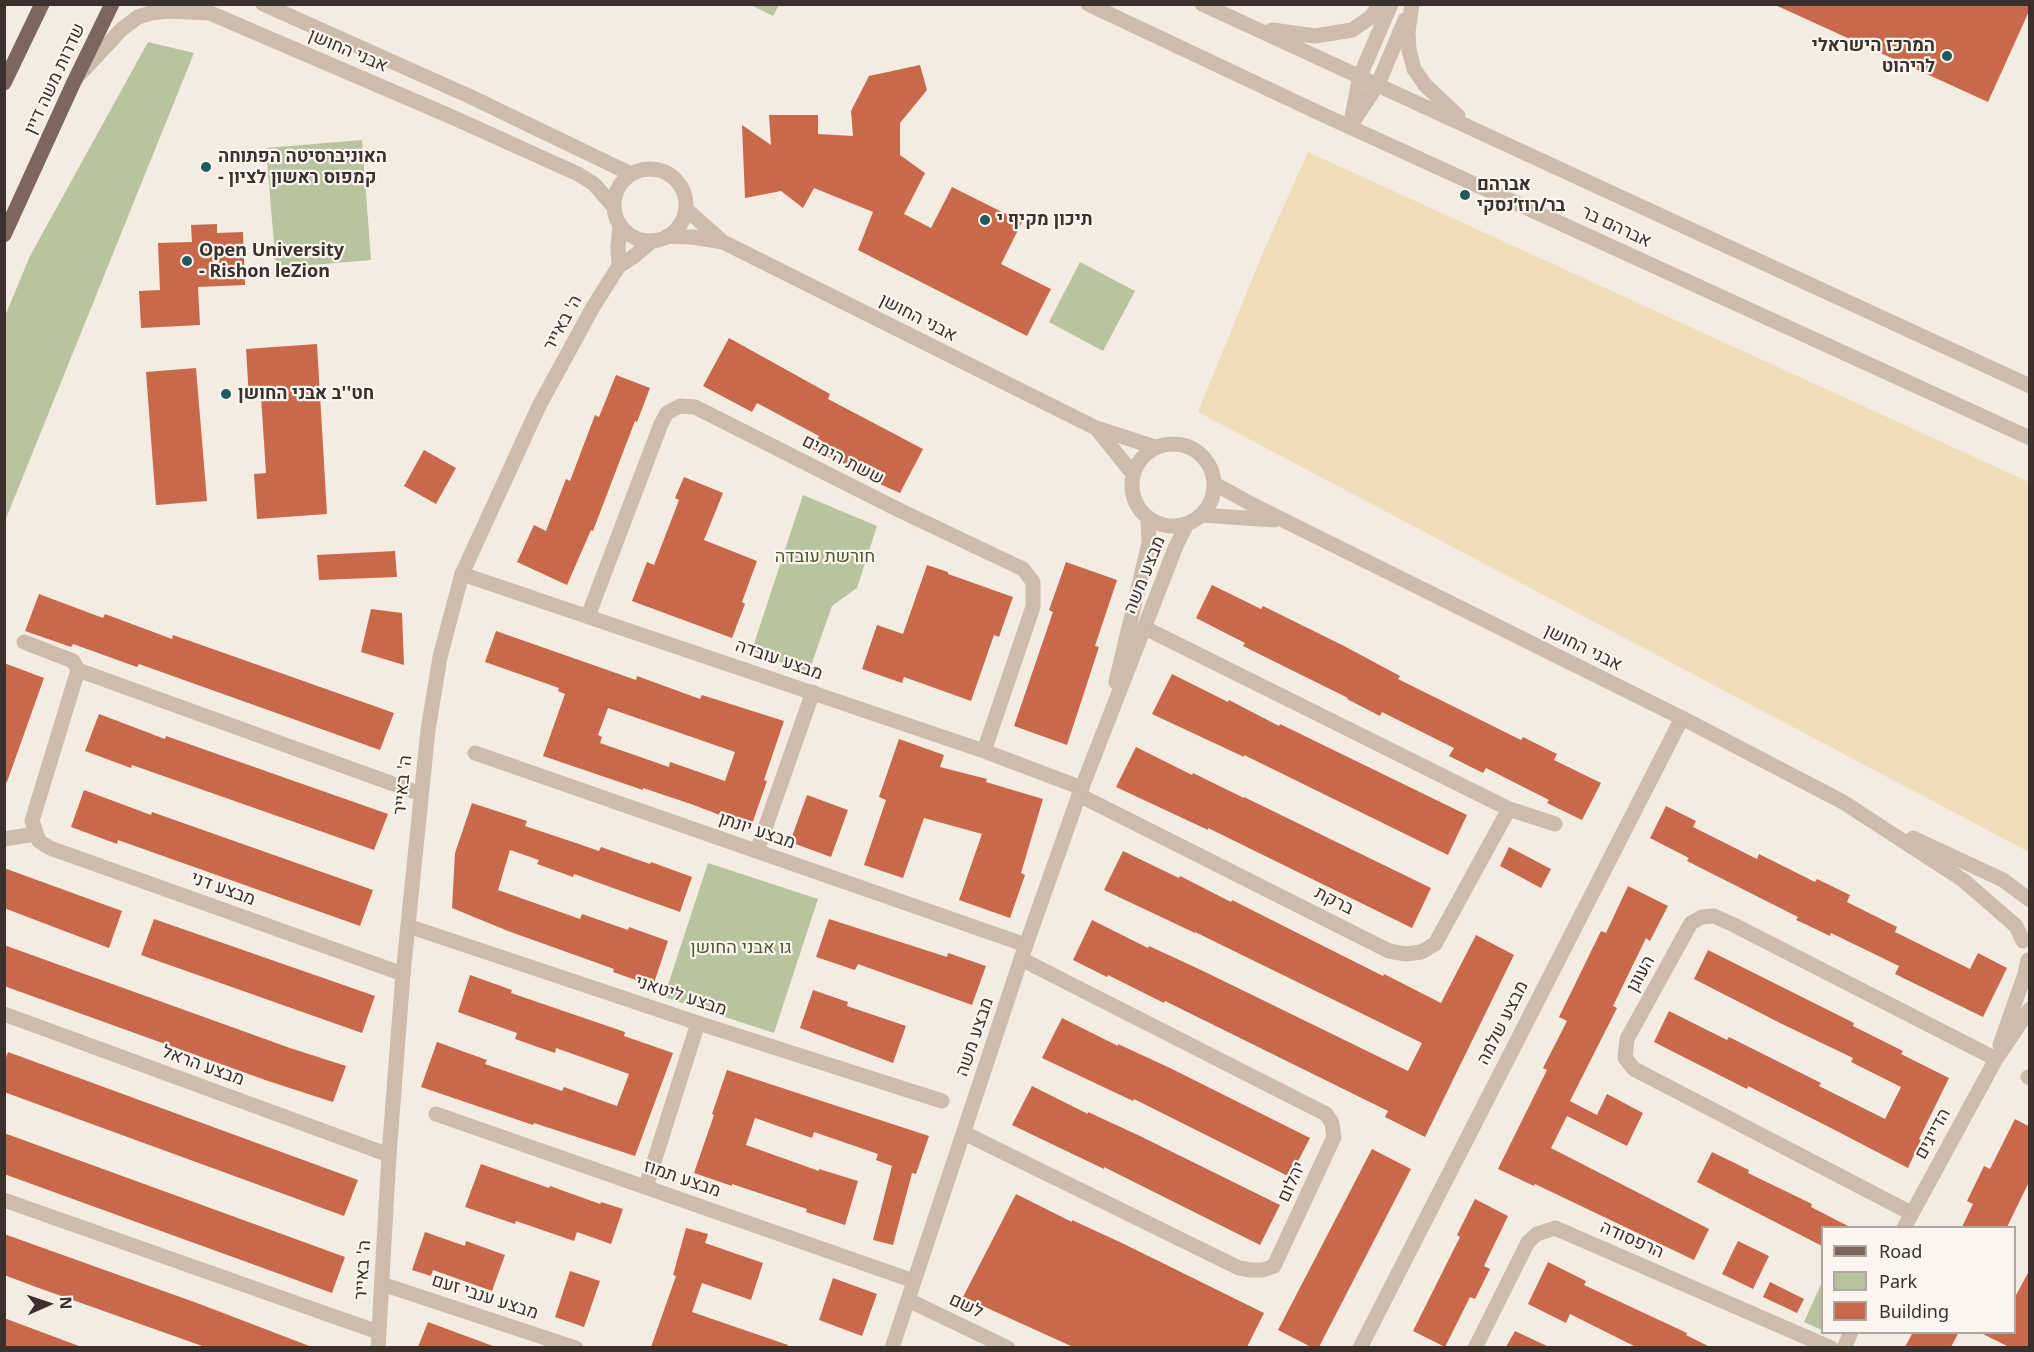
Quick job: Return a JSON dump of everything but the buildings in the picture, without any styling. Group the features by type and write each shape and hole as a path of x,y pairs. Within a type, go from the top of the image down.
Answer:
{"main road":[{"path":"4,83 42,4"},
{"name":"שדרות משה דיין","path":"4,235 112,4"}],"street":[{"name":"אבני החושן","path":"263,4 469,96 632,174"},
{"name":"אברהם בר","path":"1088,4 2030,438"},
{"name":"אברהם בר","path":"1202,4 2030,386"},
{"path":"1253,28 1315,36 1335,34 1352,30 1362,24 1371,17 1380,4"},
{"path":"1350,126 1360,76 1391,4"},
{"path":"1350,126 1378,84 1412,4"},
{"path":"1412,4 1408,32 1409,50 1414,69 1425,85 1469,127"},
{"name":"אבני החושן","path":"73,84 122,29 138,17 151,13 204,9 578,174 594,184 614,207"},
{"path":"619,266 620,225 614,207 618,188 632,174 654,169 674,178 681,187 686,209 676,230 667,237 652,241 634,238 620,225"},
{"name":"אבני החושן","path":"686,209 723,242 1096,429 1155,447"},
{"name":"אבני החושן","path":"667,237 693,237 723,242"},
{"name":"ה' באייר","path":"378,1347 389,1155 408,926 428,730 440,657 462,574 539,406 593,307 619,266 652,241"},
{"name":"ששת הימים","path":"588,616 661,424 667,413 680,406 695,406 902,511 1023,569 1033,582 1033,606 984,751"},
{"name":"אבני החושן","path":"1096,429 1133,474"},
{"path":"1169,443 1182,444 1195,449 1206,458 1212,470 1215,483 1214,495 1209,506 1202,515 1187,524 1167,525 1148,518 1139,508 1134,497 1133,474 1138,463 1155,447 1169,443"},
{"name":"אבני החושן","path":"1215,483 1286,522 1682,718 1843,802 1963,880 2016,926 2023,940"},
{"name":"אבני החושן","path":"1202,515 1252,517 1286,522"},
{"name":"מבצע משה","path":"1101,742 1149,543 1148,518"},
{"name":"מבצע משה","path":"892,1347 1080,791 1176,546 1187,524"},
{"name":"מבצע עובדה","path":"462,574 984,751 1080,791"},
{"path":"1145,628 1509,809 1555,824"},
{"path":"24,642 73,661 78,670 421,794"},
{"path":"4,839 35,834 32,821 78,670"},
{"path":"758,851 813,692"},
{"name":"מבצע שלמה","path":"1360,1347 1682,718"},
{"name":"מבצע יונתן","path":"476,753 758,851 1024,952"},
{"name":"ברקת","path":"1080,791 1389,951 1406,954 1420,952 1435,945 1509,809"},
{"name":"אבני החושן","path":"1861,814 2003,880 2030,900"},
{"name":"מבצע דני","path":"35,834 39,841 50,848 404,974"},
{"name":"העוגן","path":"1911,1213 1634,1069 1625,1058 1627,1039 1690,923 1702,917 1714,916 1996,1059"},
{"path":"2029,961 2025,954 2023,940 2030,925"},
{"name":"מבצע ליטאני","path":"408,926 698,1023 942,1101"},
{"name":"יהלום","path":"964,1133 1239,1268 1251,1270 1263,1270 1274,1266 1334,1137 1332,1124 1326,1114 1024,952"},
{"name":"הדייגים","path":"1996,1059 2029,961"},
{"name":"הדייגים","path":"1904,1226 1996,1059 2030,1009"},
{"name":"מבצע הראל","path":"4,1014 389,1155"},
{"path":"646,1187 698,1023"},
{"name":"מבצע תמוז","path":"436,1114 914,1281"},
{"path":"4,1200 378,1332"},
{"name":"הרפסודה","path":"1475,1347 1528,1242 1537,1234 1555,1228 1831,1347"},
{"name":"מבצע ענבי זעם","path":"382,1284 576,1347"},
{"name":"לשם","path":"908,1300 1008,1347"}],"green space":[{"path":"751,5 779,5 773,16"},
{"path":"148,42 194,53 5,521 5,316 30,256"},
{"path":"362,140 371,260 276,268 266,148"},
{"path":"1080,262 1135,291 1103,351 1049,322"},
{"name":"חורשת עובדה","path":"803,495 877,526 857,588 832,606 808,674 752,650"},
{"name":"גו אבני החושן","path":"708,863 818,899 774,1033 664,997"},
{"path":"1821,1284 1821,1330 1804,1322"}],"sand":[{"path":"1308,152 2029,482 2029,852 1198,412 1262,255"}],"place":[{"name":"המרכז הישראלי לריהוט","path":"1947,56"},
{"name":"האוניברסיטה הפתוחה - קמפוס ראשון לציון","path":"206,167"},
{"name":"אברהם בר/רוז׳נסקי","path":"1465,195"},
{"name":"תיכון מקיף י","path":"985,220"},
{"name":"Open University - Rishon leZion","path":"187,261"},
{"name":"חט''ב אבני החושן","path":"226,394"}]}
